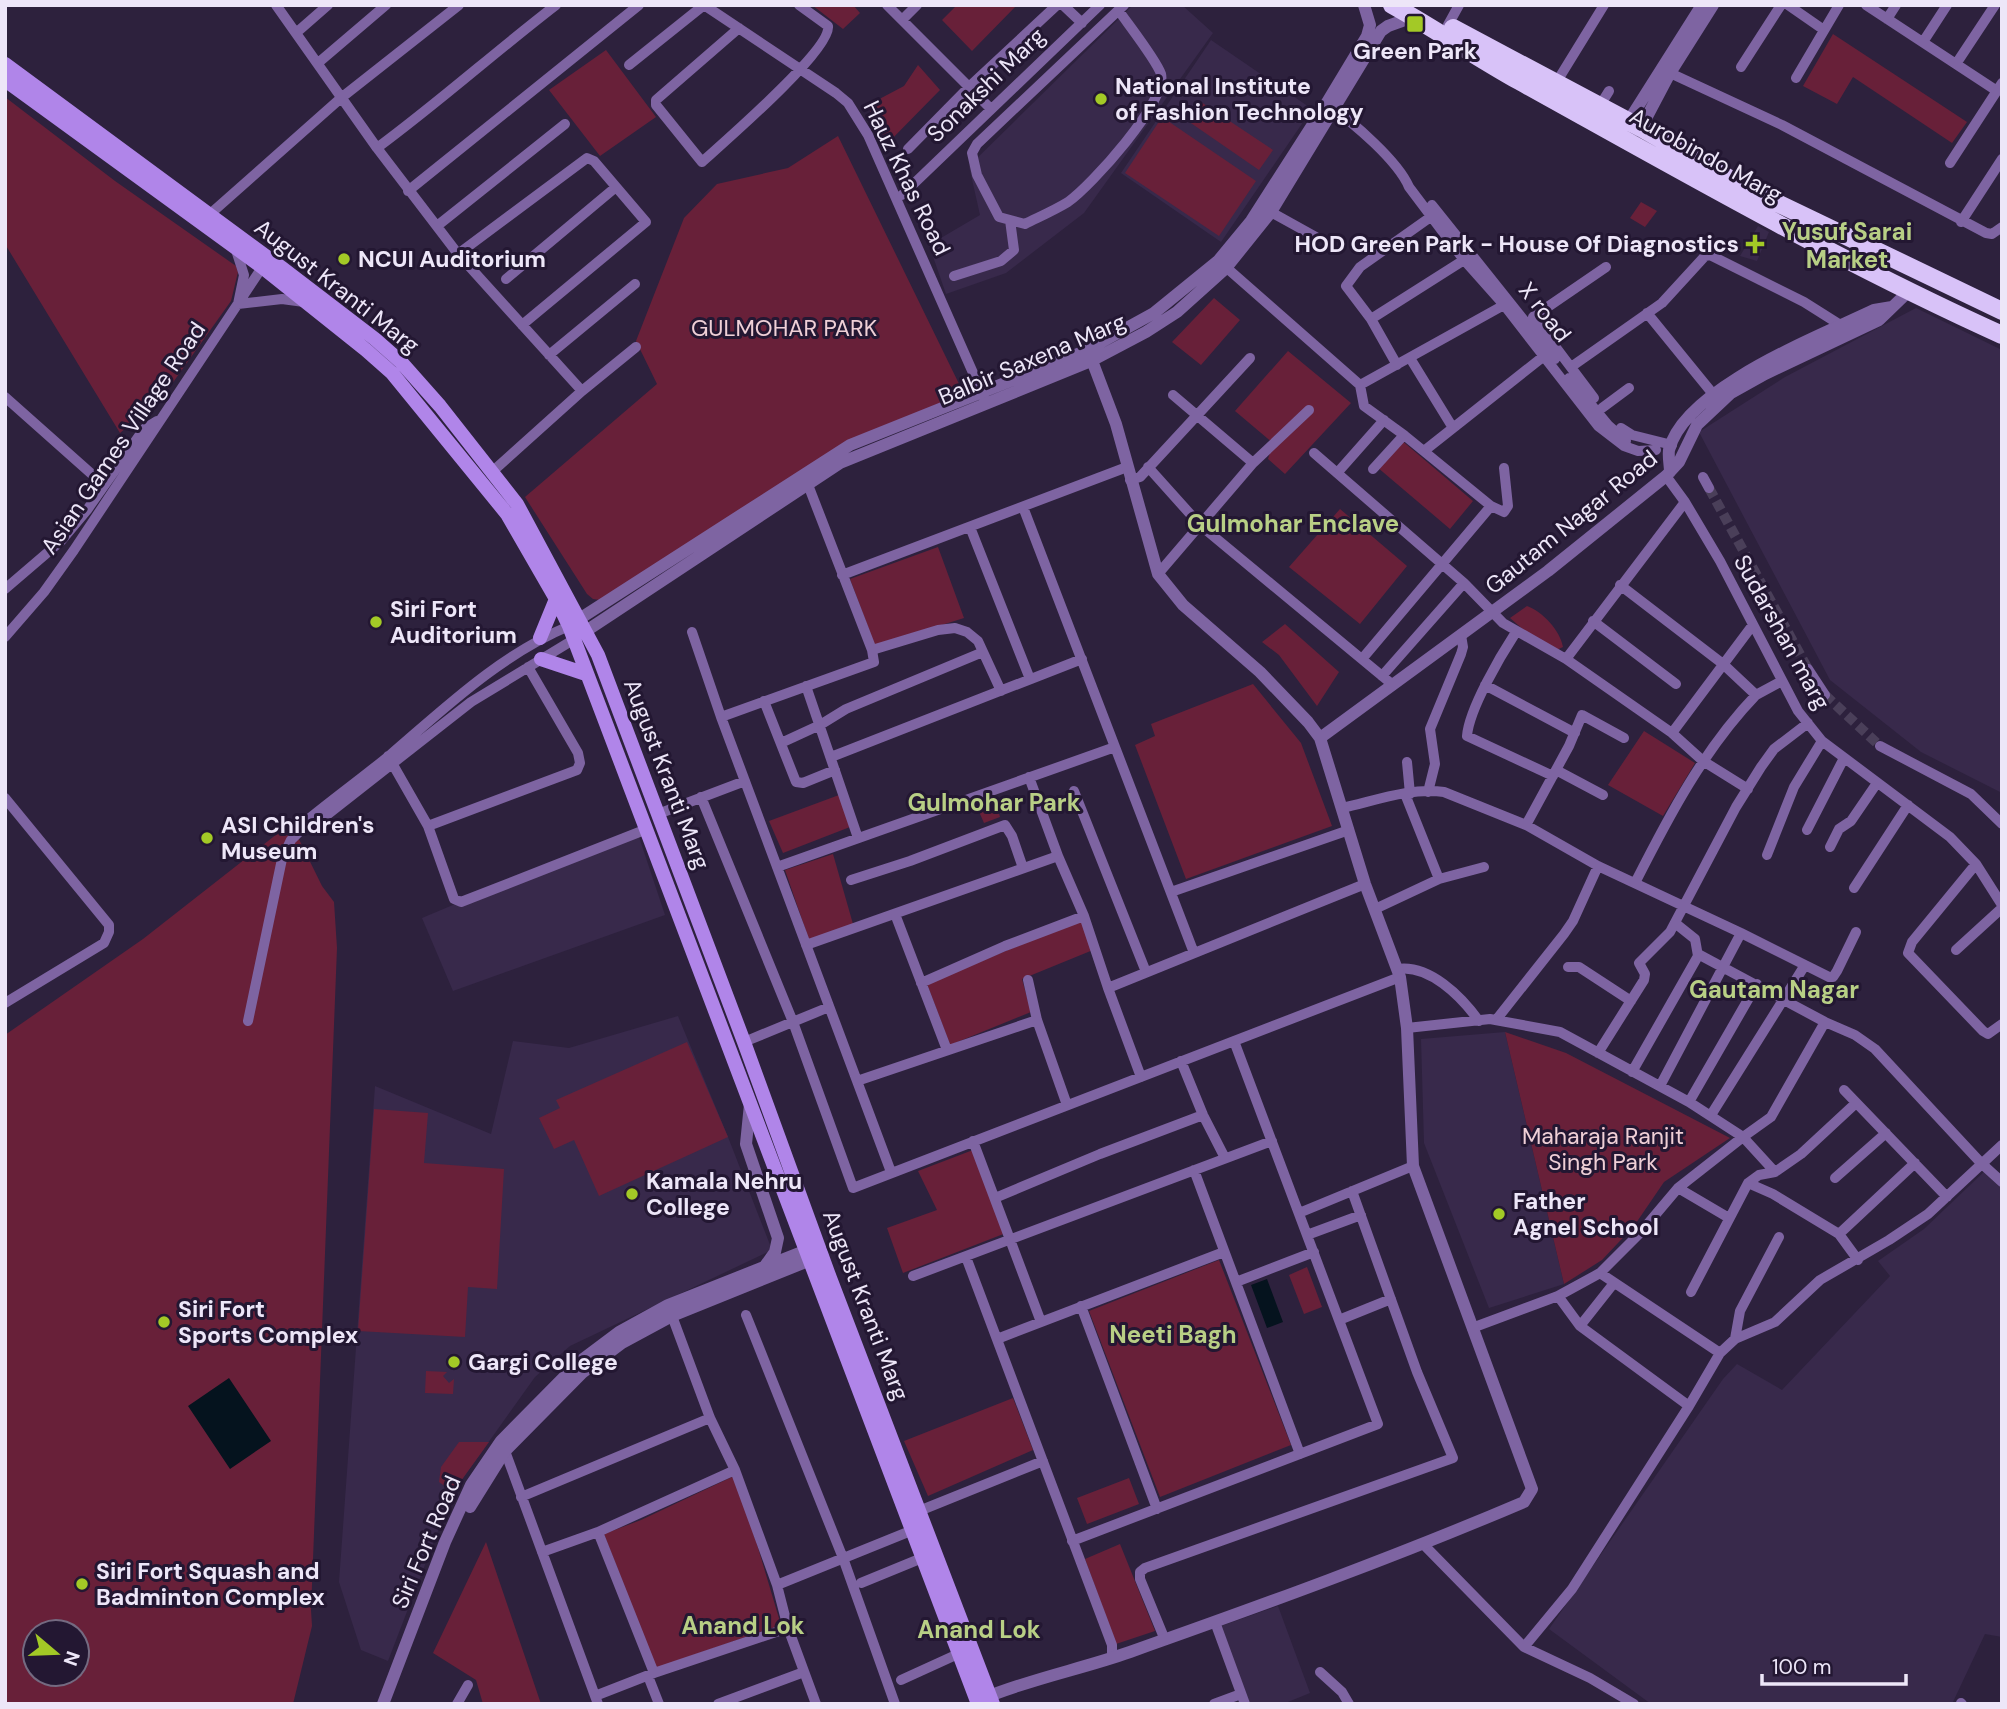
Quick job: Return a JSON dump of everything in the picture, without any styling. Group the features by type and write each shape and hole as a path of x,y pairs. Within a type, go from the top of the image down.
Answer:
{"highway":[{"name":"Aurobindo Marg","path":"1392,5 1448,25 1556,83 1604,99 1635,125 1746,188 2002,311"},
{"name":"Aurobindo Marg","path":"1413,11 1517,80 1908,292 2002,335"},
{"path":"1938,306 1956,325 2002,346"}],"main road":[{"name":"August Kranti Marg","path":"5,64 209,215 366,350 408,391 508,514 556,599 598,655 744,1042 873,1431 913,1530 958,1654 985,1701"},
{"name":"August Kranti Marg","path":"5,80 236,250 265,263 375,339 401,362 440,406 517,504 577,629 586,674 751,1102 919,1511 985,1701"},
{"path":"540,638 556,599"},
{"path":"541,659 586,674"}],"street":[{"path":"276,5 408,191 458,254 582,391"},
{"path":"296,33 328,5"},
{"path":"317,63 386,5"},
{"path":"209,215 341,98 459,5"},
{"path":"377,148 434,106 556,5"},
{"path":"408,191 639,5"},
{"path":"629,65 704,5"},
{"name":"Hauz Khas Road","path":"704,5 848,103 868,135 984,397"},
{"path":"739,28 656,100 656,105 702,162 801,69 828,35 828,26 799,5"},
{"path":"887,5 991,109"},
{"path":"902,20 917,5"},
{"path":"908,149 969,87 1057,5"},
{"path":"1063,5 1082,23"},
{"name":"Sonakshi Marg","path":"902,195 1100,5"},
{"path":"1364,5 1371,39"},
{"path":"1556,83 1604,5"},
{"path":"1635,125 1702,5"},
{"path":"1635,125 1713,5"},
{"path":"1741,67 1781,5"},
{"path":"1788,5 1824,30"},
{"path":"1796,78 1839,5"},
{"path":"1867,5 1956,64 1999,87 1950,163"},
{"path":"1887,19 1896,5"},
{"path":"1923,42 1947,5"},
{"path":"1956,64 1995,5"},
{"path":"1448,25 1456,6"},
{"path":"1122,8 1161,72 1162,86 1147,113 1106,168 1069,201 1025,224 999,217 976,175 972,153 977,144 1122,8"},
{"name":"Balbir Saxena Marg","path":"577,629 806,479 984,397 1161,324 1177,312 1271,212 1371,39 1413,11"},
{"path":"1670,73 1782,125 1961,222 1992,234 2002,227"},
{"path":"1330,107 1404,175 1409,187 1464,260 1504,305 1590,417 1607,435 1638,452 1665,449"},
{"name":"Balbir Saxena Marg","path":"1222,264 1330,107"},
{"path":"437,226 565,124"},
{"path":"458,254 587,158 594,161 646,222 522,324"},
{"path":"1961,222 2002,159"},
{"name":"X road","path":"1404,175 1428,200 1608,425 1627,441 1665,449"},
{"path":"506,279 616,187"},
{"path":"1271,212 1317,236"},
{"path":"1397,365 1371,319 1346,286 1360,267 1432,216"},
{"path":"954,276 1001,261 1014,250 1010,220"},
{"path":"236,250 244,275 238,304 282,299 307,302"},
{"path":"1572,367 1662,303 1705,256 1710,255 1804,302 1842,326"},
{"path":"1371,319 1464,260"},
{"name":"Asian Games Village Road","path":"5,637 67,561 265,263"},
{"path":"1222,264 1360,385 1364,406 1501,512 1508,509 1504,468"},
{"path":"1606,267 1533,317 1602,408 1623,430 1665,449"},
{"path":"549,355 635,284"},
{"name":"Gautam Nagar Road","path":"1320,738 1548,571 1668,474 1679,462 1697,425 1731,393 1878,320 1908,292"},
{"path":"1360,385 1504,305"},
{"path":"1668,474 1665,449 1688,419 1713,394 1764,364 1874,310 1892,307"},
{"path":"1647,313 1713,394"},
{"path":"493,471 582,391 636,347"},
{"path":"985,1701 1165,1640 1424,1545 1524,1502 1532,1489 1413,1166 1407,1028 1398,972 1365,884 1320,738 1260,672 1183,605 1158,574 1116,424 1090,355"},
{"path":"1424,452 1544,356"},
{"path":"842,575 1023,507 1129,473 1140,477 1250,358"},
{"path":"1410,358 1452,428"},
{"path":"1602,408 1629,388"},
{"path":"1173,395 1253,463"},
{"path":"5,397 104,485"},
{"path":"1158,574 1253,463 1310,410"},
{"path":"5,589 61,541 87,510 144,429 160,420"},
{"path":"1338,472 1384,420"},
{"path":"1373,469 1404,435"},
{"path":"1314,453 1464,583 1516,632 1566,659 1672,733 1703,761 1748,789"},
{"path":"1148,467 1200,525 1393,685"},
{"name":"Sudarshan marg","path":"1668,474 1720,561 1798,711 1822,741 1950,837 1976,864 2002,906"},
{"path":"1703,477 1709,488"},
{"path":"721,717 874,662 872,650 806,479"},
{"path":"1566,659 1685,502"},
{"path":"1362,659 1491,506"},
{"path":"1023,507 1194,953"},
{"path":"970,527 1030,679"},
{"path":"1382,676 1464,583"},
{"path":"1620,585 1723,664 1756,695"},
{"path":"1593,621 1676,684"},
{"path":"1672,733 1752,626"},
{"path":"872,650 938,630 955,628 967,632 978,641 1001,691"},
{"path":"391,760 463,691 540,638 577,629"},
{"path":"248,1021 282,859 291,840 303,828 305,821 471,702 541,659 577,629"},
{"path":"692,632 721,717 891,1172"},
{"path":"1516,632 1498,658 1485,685 1467,736 1603,795"},
{"path":"1428,792 1434,764 1430,729 1461,654 1461,635"},
{"path":"781,743 820,725 846,709 983,652"},
{"path":"831,757 1082,659"},
{"path":"428,827 577,770 580,763 578,753 528,667"},
{"path":"1808,669 1825,695"},
{"path":"1635,883 1703,761 1756,695 1782,681"},
{"path":"1485,685 1574,733"},
{"path":"806,686 858,838"},
{"path":"764,701 796,782 799,784 835,770"},
{"path":"1527,825 1582,715 1624,738"},
{"path":"1598,1053 1644,980 1645,974 1639,963 1670,932 1748,789 1774,750 1808,723"},
{"path":"1767,855 1794,787 1822,741"},
{"path":"1880,746 1971,794 2002,824"},
{"path":"777,867 1115,747"},
{"path":"1807,830 1844,758"},
{"path":"391,760 428,827 454,899 461,902 647,830"},
{"path":"1407,762 1407,794 1439,878"},
{"path":"1029,778 1084,916 1141,1077"},
{"path":"658,814 745,781"},
{"path":"1830,847 1839,829 1851,821 1877,783"},
{"path":"1074,791 1146,972"},
{"path":"1342,808 1407,794 1444,792 1527,825 1598,866 1829,977 1833,977 1856,932"},
{"path":"701,797 793,1022 853,1188 1234,1041 1409,967 1433,975 1472,1011 1479,1021"},
{"path":"5,798 109,926 109,932 104,943 5,1003"},
{"path":"1854,888 1908,806"},
{"path":"851,880 910,862 1005,825 1012,836 1023,868"},
{"path":"1171,892 1349,830"},
{"path":"806,945 1058,856"},
{"path":"1976,864 1912,942 1908,953 1983,1031 1988,1034 2002,1024"},
{"path":"1496,1020 1564,934 1598,866"},
{"path":"1375,909 1439,878 1484,867"},
{"path":"1108,988 1365,884"},
{"path":"1956,950 2002,906"},
{"path":"895,914 947,1050"},
{"path":"921,982 1084,916"},
{"path":"1632,1072 1697,960 1695,939 1675,923"},
{"path":"1660,1086 1741,933"},
{"path":"1698,954 1855,1035 1875,1048 1981,1163 2002,1182"},
{"path":"1711,1115 1805,965"},
{"path":"1568,967 1579,967 1631,1001"},
{"path":"1028,980 1037,1020 1068,1105"},
{"path":"1689,1102 1757,984"},
{"path":"744,1042 829,1007"},
{"path":"857,1081 1037,1020"},
{"path":"1407,1028 1496,1020 1560,1032 1711,1115 1743,1137 1775,1172"},
{"path":"1472,1328 1558,1296 1600,1273 1640,1233 1678,1188 1771,1116 1825,1021"},
{"path":"1072,1541 1378,1424 1234,1041"},
{"path":"1181,1061 1203,1115 1225,1158"},
{"path":"1844,1090 1947,1197"},
{"path":"751,1102 746,1144 778,1238 775,1252 765,1266"},
{"path":"1691,1292 1748,1183 1759,1175 1775,1172 1801,1154 1856,1103"},
{"path":"995,1198 1203,1115"},
{"path":"1835,1178 1886,1133"},
{"path":"913,1276 1272,1140"},
{"path":"974,1141 1041,1322"},
{"path":"1524,1647 1572,1589 1720,1353 1735,1339 1775,1322 1820,1280 1928,1214 2002,1145"},
{"path":"1839,1234 1915,1163"},
{"path":"1299,1213 1413,1166"},
{"path":"1194,1170 1300,1454"},
{"path":"1748,1183 1773,1194 1839,1234 1857,1259"},
{"path":"1678,1188 1729,1218"},
{"path":"1165,1640 1140,1579 1140,1572 1145,1568 1452,1458 1417,1372 1352,1191"},
{"path":"1307,1235 1361,1215"},
{"path":"1735,1339 1741,1311 1779,1237"},
{"path":"997,1339 1224,1252"},
{"path":"1236,1282 1314,1252"},
{"name":"Siri Fort Road","path":"383,1704 445,1542 471,1485 501,1441 579,1362 619,1332 668,1306 765,1266 814,1253"},
{"name":"Siri Fort Road","path":"391,1704 448,1553 475,1496 505,1451 582,1373 622,1343 672,1316 814,1253"},
{"path":"966,1257 1112,1645 1112,1658"},
{"path":"1600,1273 1720,1353"},
{"path":"1580,1325 1614,1283"},
{"path":"1558,1296 1580,1325 1689,1406"},
{"path":"1339,1320 1391,1299"},
{"path":"1081,1306 1157,1508"},
{"path":"746,1315 843,1558 895,1704"},
{"path":"672,1316 710,1418 736,1470 816,1704"},
{"path":"522,1497 710,1418"},
{"path":"505,1451 597,1700 651,1674 788,1628"},
{"path":"919,1511 1042,1461"},
{"path":"542,1552 598,1532 736,1470"},
{"path":"777,1585 913,1530"},
{"path":"598,1532 651,1674 659,1704"},
{"path":"1424,1545 1524,1647 1590,1678 1634,1704"},
{"path":"861,1583 922,1558"},
{"path":"1214,1704 1243,1699 1215,1622"},
{"path":"901,1680 958,1654"},
{"path":"718,1704 804,1672"},
{"path":"1320,1672 1342,1692 1349,1704"},
{"path":"457,1704 468,1685"}],"shaded area":[{"name":"National Institute of Fashion Technology","path":"1133,5 1182,5 1213,33 1084,213 1006,273 946,294 929,245 980,215 969,166"},
{"path":"1211,40 1312,109 1221,242 1121,173"},
{"name":"HOD Green Park - House Of Diagnostics","path":"1758,226 1769,232 1757,261 1740,256"},
{"path":"1916,308 2002,350 2002,793 1921,752 1830,680 1699,432 1785,377"},
{"path":"636,828 665,915 453,991 422,918"},
{"path":"678,1016 772,1250 570,1346 535,1377 453,1492 388,1661 361,1650 339,1582 375,1086 491,1134 513,1041 569,1048"},
{"name":"Father Agnel School","path":"1505,1032 1564,1284 1489,1308 1424,1143 1421,1039"},
{"path":"1989,1167 2002,1180 2002,1637 1985,1634 1952,1704 1651,1704 1549,1629 1723,1379 1737,1364 1782,1390 1890,1276 1878,1261 1924,1229"},
{"path":"1278,1606 1310,1693 1283,1704 1249,1704 1221,1626"}],"green space":[{"path":"812,5 853,5 860,13 843,29"},
{"path":"957,5 1017,5 972,51 942,20"},
{"path":"1833,34 1967,122 1952,143 1853,77 1837,104 1803,86"},
{"path":"606,50 656,117 600,156 549,90"},
{"path":"918,65 940,90 884,147 868,105 904,86"},
{"path":"5,97 115,181 236,266 238,272 231,301 164,395 120,433 5,244"},
{"path":"1198,100 1273,150 1259,170 1185,119"},
{"path":"1162,117 1256,181 1219,236 1125,173"},
{"name":"GULMOHAR PARK","path":"838,136 963,392 961,398 821,459 600,600 593,599 587,594 525,497 657,384 636,341 684,218 717,184 788,168"},
{"path":"1641,202 1657,211 1645,227 1630,218"},
{"path":"1214,298 1240,320 1201,365 1172,342"},
{"path":"1288,351 1351,403 1285,474 1268,459 1273,443 1235,411"},
{"path":"1400,439 1473,501 1450,529 1377,467"},
{"path":"1340,509 1407,566 1360,624 1289,567"},
{"path":"938,547 964,618 875,646 850,579"},
{"path":"1527,606 1550,622 1563,647 1550,653 1510,618"},
{"path":"1285,624 1339,672 1317,706 1279,655 1262,642"},
{"path":"1253,684 1301,743 1332,826 1186,879 1135,745 1155,736 1151,724"},
{"path":"1644,731 1695,763 1663,816 1608,785"},
{"path":"839,795 850,827 783,853 769,821"},
{"path":"995,799 1000,817 984,823 977,807"},
{"name":"Siri Fort Sports Complex","path":"291,823 322,886 334,902 337,948 312,1626 293,1704 5,1704 5,1035 143,939"},
{"path":"833,854 853,924 809,940 785,870"},
{"path":"1082,919 1093,950 1022,979 1031,1012 950,1045 927,984"},
{"name":"Maharaja Ranjit Singh Park","path":"1505,1032 1566,1053 1730,1138 1664,1182 1634,1226 1602,1260 1564,1284"},
{"path":"687,1042 728,1137 599,1196 574,1140 554,1149 539,1118 560,1108 556,1100"},
{"path":"374,1109 428,1113 424,1163 504,1169 497,1289 468,1287 465,1337 358,1331"},
{"path":"973,1150 1006,1233 903,1273 887,1228 937,1210 918,1171"},
{"path":"1219,1260 1291,1445 1160,1497 1089,1311"},
{"path":"1307,1267 1322,1307 1304,1314 1289,1275"},
{"path":"426,1371 447,1372 443,1376 449,1383 454,1379 453,1394 425,1393"},
{"path":"1013,1398 1033,1450 928,1496 904,1441"},
{"path":"459,1442 489,1442 453,1492 439,1482 441,1467"},
{"path":"734,1476 781,1625 656,1668 604,1534 641,1520"},
{"path":"1129,1478 1139,1504 1087,1524 1077,1498"},
{"path":"486,1542 541,1704 483,1704 476,1680 433,1653"},
{"path":"1120,1544 1155,1631 1116,1644 1085,1559"}],"water":[{"path":"1267,1279 1283,1322 1267,1328 1251,1285"},
{"path":"229,1378 271,1441 230,1469 188,1406"}],"tunnel":[{"path":"1709,488 1808,669"},
{"path":"1825,695 1880,746"}],"place":[{"name":"Green Park","path":"1415,24"},
{"name":"National Institute of Fashion Technology","path":"1101,99"},
{"name":"HOD Green Park - House Of Diagnostics","path":"1755,244"},
{"name":"NCUI Auditorium","path":"344,259"},
{"name":"Siri Fort Auditorium","path":"376,622"},
{"name":"ASI Children's Museum","path":"207,838"},
{"name":"Kamala Nehru College","path":"632,1194"},
{"name":"Father Agnel School","path":"1499,1214"},
{"name":"Siri Fort Sports Complex","path":"164,1322"},
{"name":"Gargi College","path":"454,1362"},
{"name":"Siri Fort Squash and Badminton Complex","path":"82,1584"}],"district":[{"name":"Yusuf Sarai Market","path":"1847,245"},
{"name":"Gulmohar Enclave","path":"1293,523"},
{"name":"Gulmohar Park","path":"994,802"},
{"name":"Gautam Nagar","path":"1774,989"},
{"name":"Neeti Bagh","path":"1173,1334"},
{"name":"Anand Lok","path":"743,1625"},
{"name":"Anand Lok","path":"979,1629"}]}
